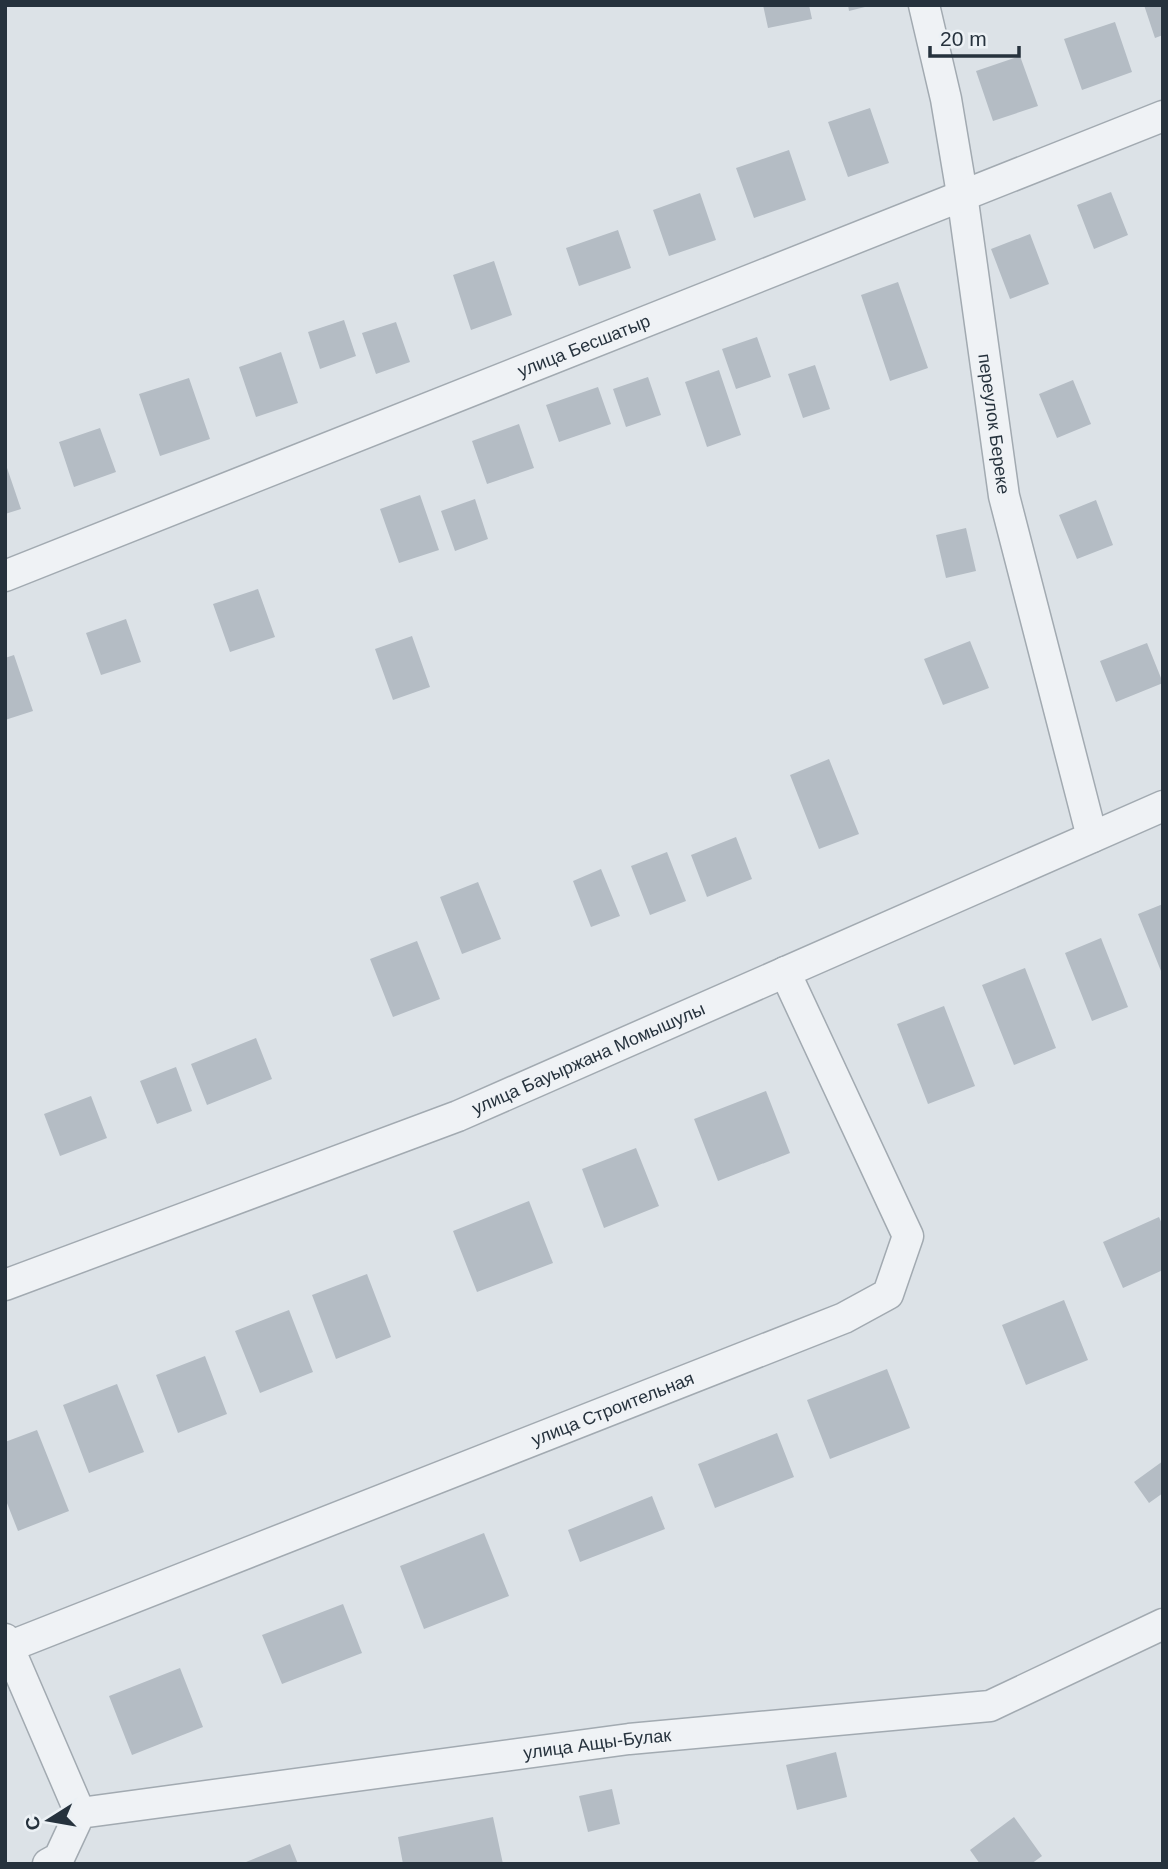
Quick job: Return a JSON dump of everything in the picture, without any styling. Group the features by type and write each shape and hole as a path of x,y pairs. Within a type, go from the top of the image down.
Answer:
{"street":[{"name":"переулок Береке","path":"924,5 946,99 962,194 1004,496 1092,837"},
{"name":"улица Бесшатыр","path":"5,576 1163,116"},
{"name":"улица Бауыржана Момышулы","path":"5,1285 458,1116 1163,806"},
{"name":"улица Строительная","path":"6,1644 844,1318 888,1294 908,1236 785,972"},
{"name":"улица Ащы-Булак","path":"80,1813 629,1739 990,1706 1163,1625"},
{"path":"6,1644 80,1813 59,1858 48,1864"}],"building":[{"path":"763,5 809,5 812,19 768,28"},
{"path":"848,5 869,5 869,6 849,11"},
{"path":"1144,5 1163,5 1163,35 1155,38"},
{"path":"1115,22 1132,72 1082,90 1064,39"},
{"path":"1020,56 1038,106 993,121 976,71"},
{"path":"870,108 889,163 848,177 828,122"},
{"path":"789,150 806,200 754,218 736,168"},
{"path":"1111,192 1128,235 1094,249 1077,205"},
{"path":"700,193 716,240 669,256 653,210"},
{"path":"618,230 631,268 579,286 566,248"},
{"path":"1030,234 1049,284 1010,299 991,249"},
{"path":"494,261 512,315 471,330 453,275"},
{"path":"898,282 928,368 890,381 861,295"},
{"path":"344,320 356,356 320,369 308,332"},
{"path":"396,322 410,362 376,374 362,333"},
{"path":"757,337 771,377 736,389 722,349"},
{"path":"281,352 298,403 256,417 239,367"},
{"path":"815,365 830,409 803,418 788,374"},
{"path":"719,370 741,435 707,447 685,382"},
{"path":"648,377 661,415 626,427 613,389"},
{"path":"189,378 210,439 160,456 139,394"},
{"path":"1073,380 1091,424 1057,438 1039,394"},
{"path":"598,387 611,424 559,442 546,405"},
{"path":"519,424 534,468 487,484 472,441"},
{"path":"100,428 116,472 74,487 59,442"},
{"path":"5,462 21,509 5,514"},
{"path":"420,495 439,550 399,563 380,509"},
{"path":"475,499 488,539 455,551 441,511"},
{"path":"1096,500 1113,545 1077,559 1059,515"},
{"path":"966,528 976,571 946,578 936,535"},
{"path":"258,589 275,637 230,652 213,604"},
{"path":"126,619 141,662 101,675 86,633"},
{"path":"412,636 430,687 393,700 375,649"},
{"path":"970,641 989,688 943,705 924,659"},
{"path":"1147,643 1163,683 1116,702 1100,661"},
{"path":"14,655 33,711 5,720 5,658"},
{"path":"829,759 859,834 819,849 790,775"},
{"path":"736,837 752,879 707,897 691,855"},
{"path":"667,852 686,901 650,915 631,866"},
{"path":"601,869 620,916 591,927 573,881"},
{"path":"478,882 501,939 462,954 440,897"},
{"path":"1163,904 1163,976 1138,914"},
{"path":"1101,938 1128,1007 1092,1021 1065,953"},
{"path":"417,941 440,999 393,1017 370,959"},
{"path":"1025,968 1056,1048 1014,1065 982,985"},
{"path":"944,1006 975,1086 928,1104 897,1024"},
{"path":"256,1038 272,1079 207,1105 191,1064"},
{"path":"176,1067 192,1111 157,1124 140,1081"},
{"path":"766,1091 790,1153 718,1181 694,1119"},
{"path":"91,1096 107,1138 60,1156 44,1114"},
{"path":"636,1148 659,1206 604,1228 582,1169"},
{"path":"529,1201 553,1263 477,1292 453,1231"},
{"path":"1159,1217 1163,1226 1163,1270 1123,1288 1103,1242"},
{"path":"367,1274 391,1337 336,1359 312,1295"},
{"path":"1064,1300 1088,1360 1026,1385 1002,1325"},
{"path":"289,1310 313,1372 260,1393 235,1331"},
{"path":"205,1356 227,1414 178,1433 156,1375"},
{"path":"887,1369 910,1428 830,1459 807,1400"},
{"path":"117,1384 144,1452 89,1473 63,1405"},
{"path":"37,1430 69,1511 18,1531 5,1498 5,1442"},
{"path":"777,1433 794,1477 715,1508 698,1464"},
{"path":"1163,1461 1163,1493 1149,1503 1134,1482"},
{"path":"652,1496 665,1529 580,1562 568,1530"},
{"path":"484,1533 509,1596 424,1629 400,1566"},
{"path":"343,1604 362,1653 282,1684 262,1635"},
{"path":"180,1668 203,1727 132,1755 109,1696"},
{"path":"836,1752 847,1797 797,1810 786,1765"},
{"path":"612,1789 620,1824 588,1832 579,1796"},
{"path":"493,1817 503,1864 403,1864 398,1837"},
{"path":"1014,1817 1042,1856 1031,1864 980,1864 970,1850"},
{"path":"290,1844 298,1864 241,1864"}]}
